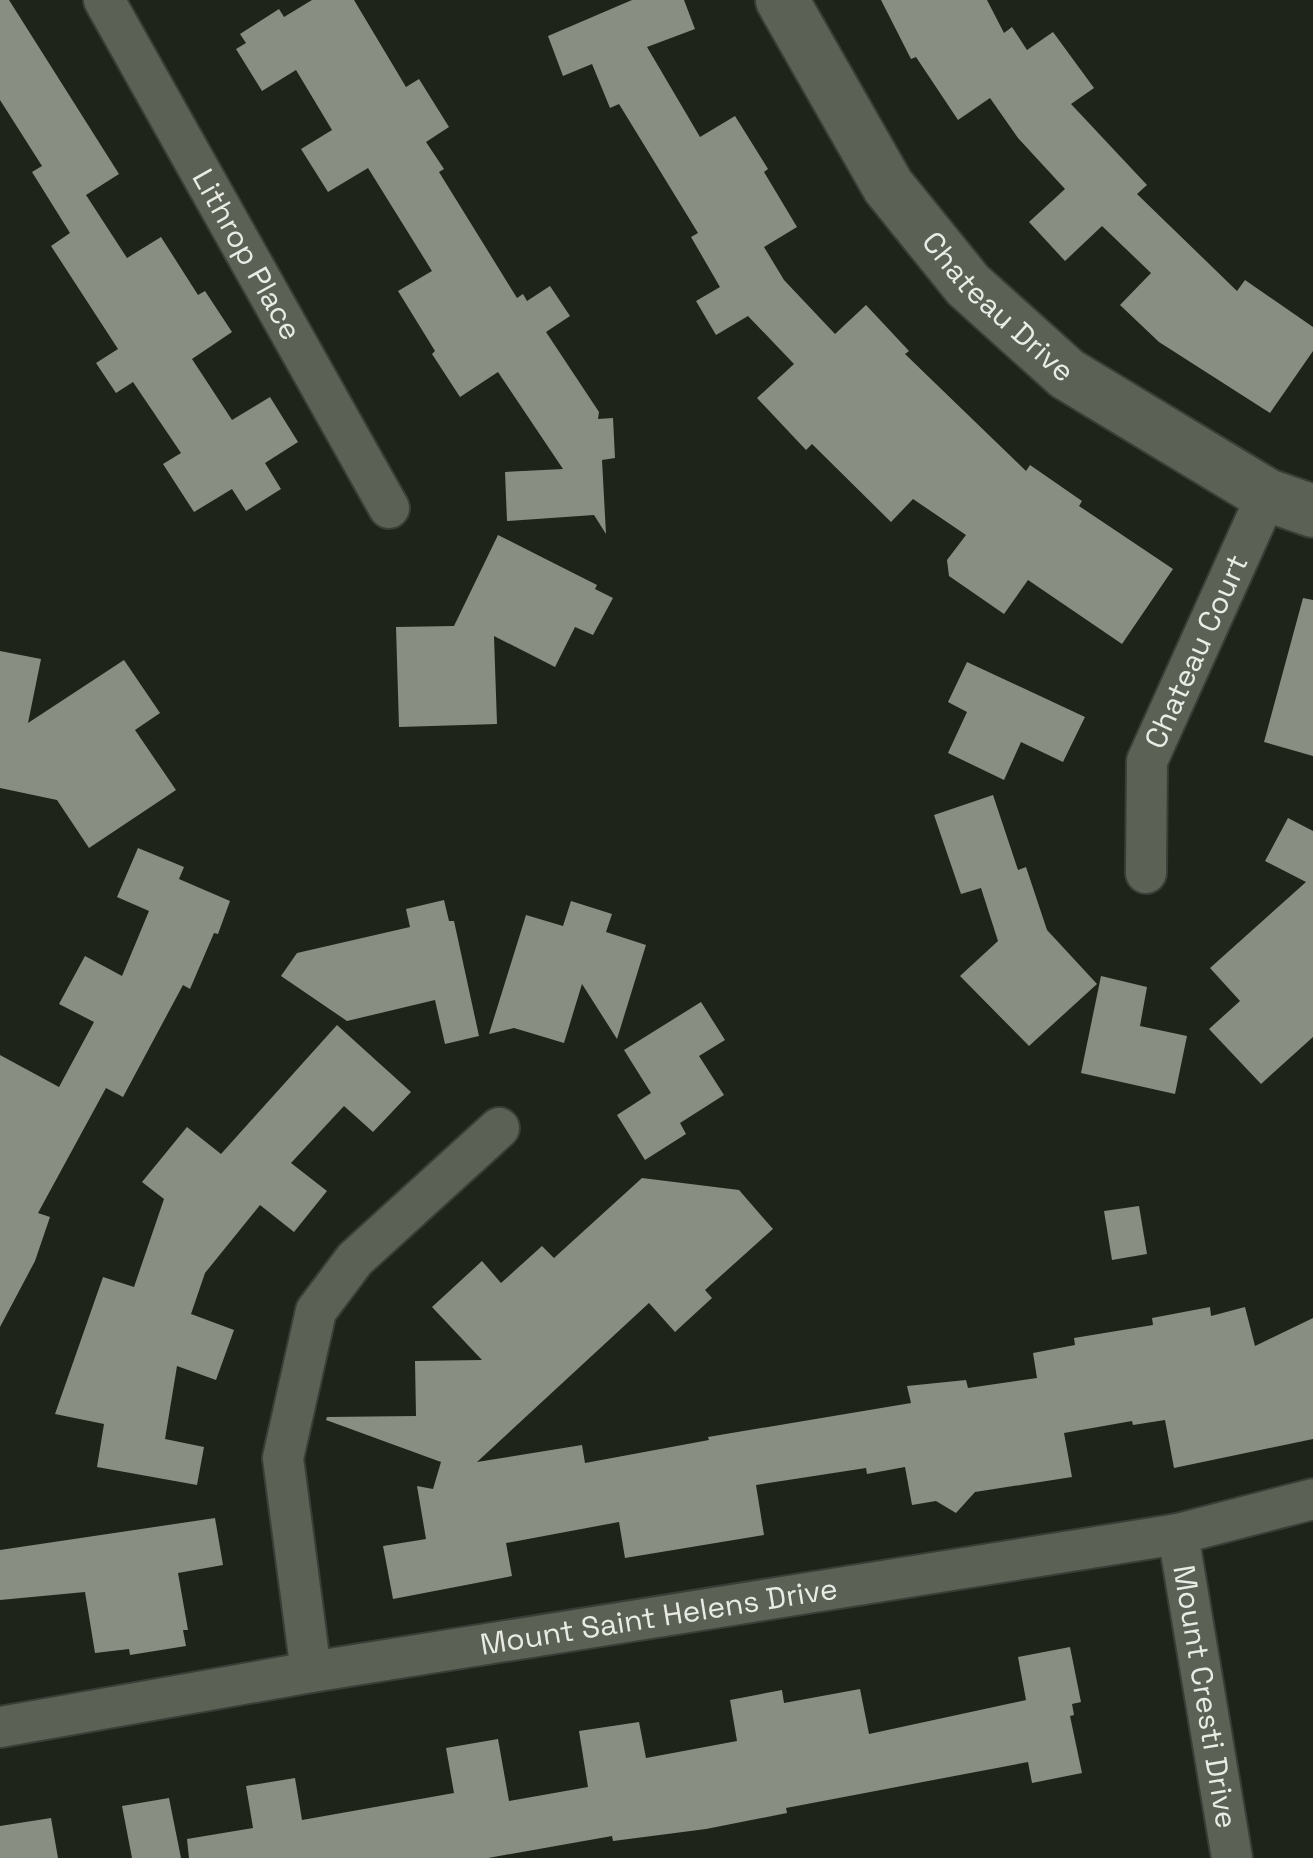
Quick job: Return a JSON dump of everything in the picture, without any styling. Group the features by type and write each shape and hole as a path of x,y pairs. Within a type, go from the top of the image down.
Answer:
{"street":[{"name":"Lithrop Place","path":"104,0 389,508"},
{"name":"Chateau Drive","path":"782,0 888,186 968,285 1067,374 1290,503"},
{"name":"Chateau Court","path":"1146,873 1147,761 1290,503"},
{"path":"311,1672 283,1458 316,1311 355,1259 499,1128"},
{"name":"Mount Saint Helens Drive","path":"0,1727 311,1672 1178,1534 1313,1499"},
{"name":"Mount Cresti Drive","path":"1178,1534 1232,1858"}],"building":[{"path":"0,0 9,0 119,174 86,195 127,258 161,237 198,295 205,291 232,332 192,359 232,420 270,397 298,442 265,463 281,489 246,511 232,489 194,512 163,464 181,453 133,382 116,393 96,363 118,349 51,246 70,233 32,172 42,166 0,100"},
{"path":"312,0 354,0 406,87 419,79 449,127 426,142 444,169 439,172 517,298 523,294 527,301 550,286 570,316 546,332 599,412 598,419 613,418 615,458 602,460 606,534 594,515 507,521 505,472 563,469 498,372 460,397 398,291 432,271 368,168 328,192 301,149 332,130 296,70 262,91 236,49 246,43 240,34 279,9 284,17"},
{"path":"632,0 684,0 695,29 647,47 700,137 735,116 797,227 764,247 784,280 835,334 866,305 909,351 905,354 1026,471 1030,465 1082,501 1079,506 1173,569 1122,644 1028,580 1004,614 949,576 947,560 966,535 913,499 891,522 812,444 806,450 757,398 794,364 748,316 716,335 696,301 720,287 691,237 698,233 619,104 610,108 592,64 563,76 548,36"},
{"path":"881,0 987,0 1004,33 1012,27 1027,50 1053,32 1094,88 1071,104 1147,185 1137,194 1237,291 1245,280 1313,327 1313,351 1270,413 1159,342 1120,305 1151,273 1102,226 1065,261 1029,222 1065,189 1018,138 990,98 958,120 916,57 911,59"},
{"path":"498,535 597,585 595,589 613,598 593,635 575,627 555,667 494,636 497,724 399,727 396,627 454,626"},
{"path":"1303,598 1313,600 1313,756 1264,742"},
{"path":"0,651 41,659 28,723 124,660 160,713 135,730 176,790 89,848 57,800 0,788"},
{"path":"967,662 1085,717 1063,762 1021,742 1004,780 948,753 967,712 948,702"},
{"path":"993,795 1018,870 1026,867 1047,930 1097,984 1029,1046 960,976 998,941 981,888 961,894 934,815"},
{"path":"1288,818 1313,831 1313,1037 1261,1084 1209,1029 1240,1001 1210,968 1306,882 1265,861"},
{"path":"138,848 184,867 179,879 230,901 190,989 183,985 123,1097 106,1088 38,1213 50,1217 35,1261 0,1327 0,1055 59,1087 94,1022 59,1004 85,956 122,976 149,911 117,897"},
{"path":"444,900 449,921 454,921 479,1036 445,1044 435,1000 347,1021 281,976 297,953 410,927 406,909"},
{"path":"571,901 612,914 606,932 646,945 617,1039 582,984 564,1043 514,1028 489,1034 526,915 563,926"},
{"path":"1101,976 1147,987 1140,1026 1187,1036 1175,1094 1081,1073"},
{"path":"701,1002 725,1040 699,1056 724,1095 680,1123 686,1134 645,1160 617,1115 651,1093 624,1050"},
{"path":"337,1025 411,1092 373,1132 344,1106 291,1163 327,1191 294,1232 260,1205 205,1273 191,1314 234,1330 216,1380 177,1366 165,1439 204,1447 197,1485 97,1467 104,1424 55,1414 103,1277 134,1287 164,1199 142,1182 187,1127 221,1154"},
{"path":"642,1178 739,1190 773,1229 705,1290 712,1298 675,1332 649,1303 477,1462 582,1445 585,1463 709,1440 708,1437 911,1403 907,1386 966,1380 968,1388 1037,1378 1033,1353 1075,1345 1074,1338 1153,1325 1152,1318 1210,1307 1211,1316 1245,1307 1255,1346 1313,1318 1313,1439 1174,1468 1165,1420 1133,1425 1132,1421 1064,1433 1072,1477 975,1492 956,1513 936,1501 912,1505 905,1467 867,1474 866,1468 756,1485 764,1535 625,1558 619,1522 506,1543 512,1576 393,1599 383,1546 426,1539 417,1486 433,1489 441,1462 326,1420 327,1417 416,1416 415,1361 482,1360 432,1307 482,1261 501,1283 542,1246 554,1258"},
{"path":"1139,1206 1147,1254 1112,1260 1104,1211"},
{"path":"215,1518 223,1565 178,1573 188,1630 183,1630 186,1646 130,1655 129,1649 95,1653 85,1592 0,1600 0,1550"},
{"path":"1070,1647 1081,1702 1072,1704 1074,1715 1070,1716 1082,1773 1032,1783 1028,1762 786,1808 787,1813 706,1829 613,1841 612,1836 488,1858 189,1858 187,1839 253,1828 246,1786 295,1778 302,1820 454,1793 446,1748 498,1739 509,1801 588,1787 579,1731 639,1722 646,1758 737,1741 730,1700 782,1690 784,1703 860,1689 869,1734 1026,1700 1018,1657"},
{"path":"169,1798 181,1858 132,1858 122,1806"},
{"path":"51,1818 58,1858 0,1858 0,1826"}]}
